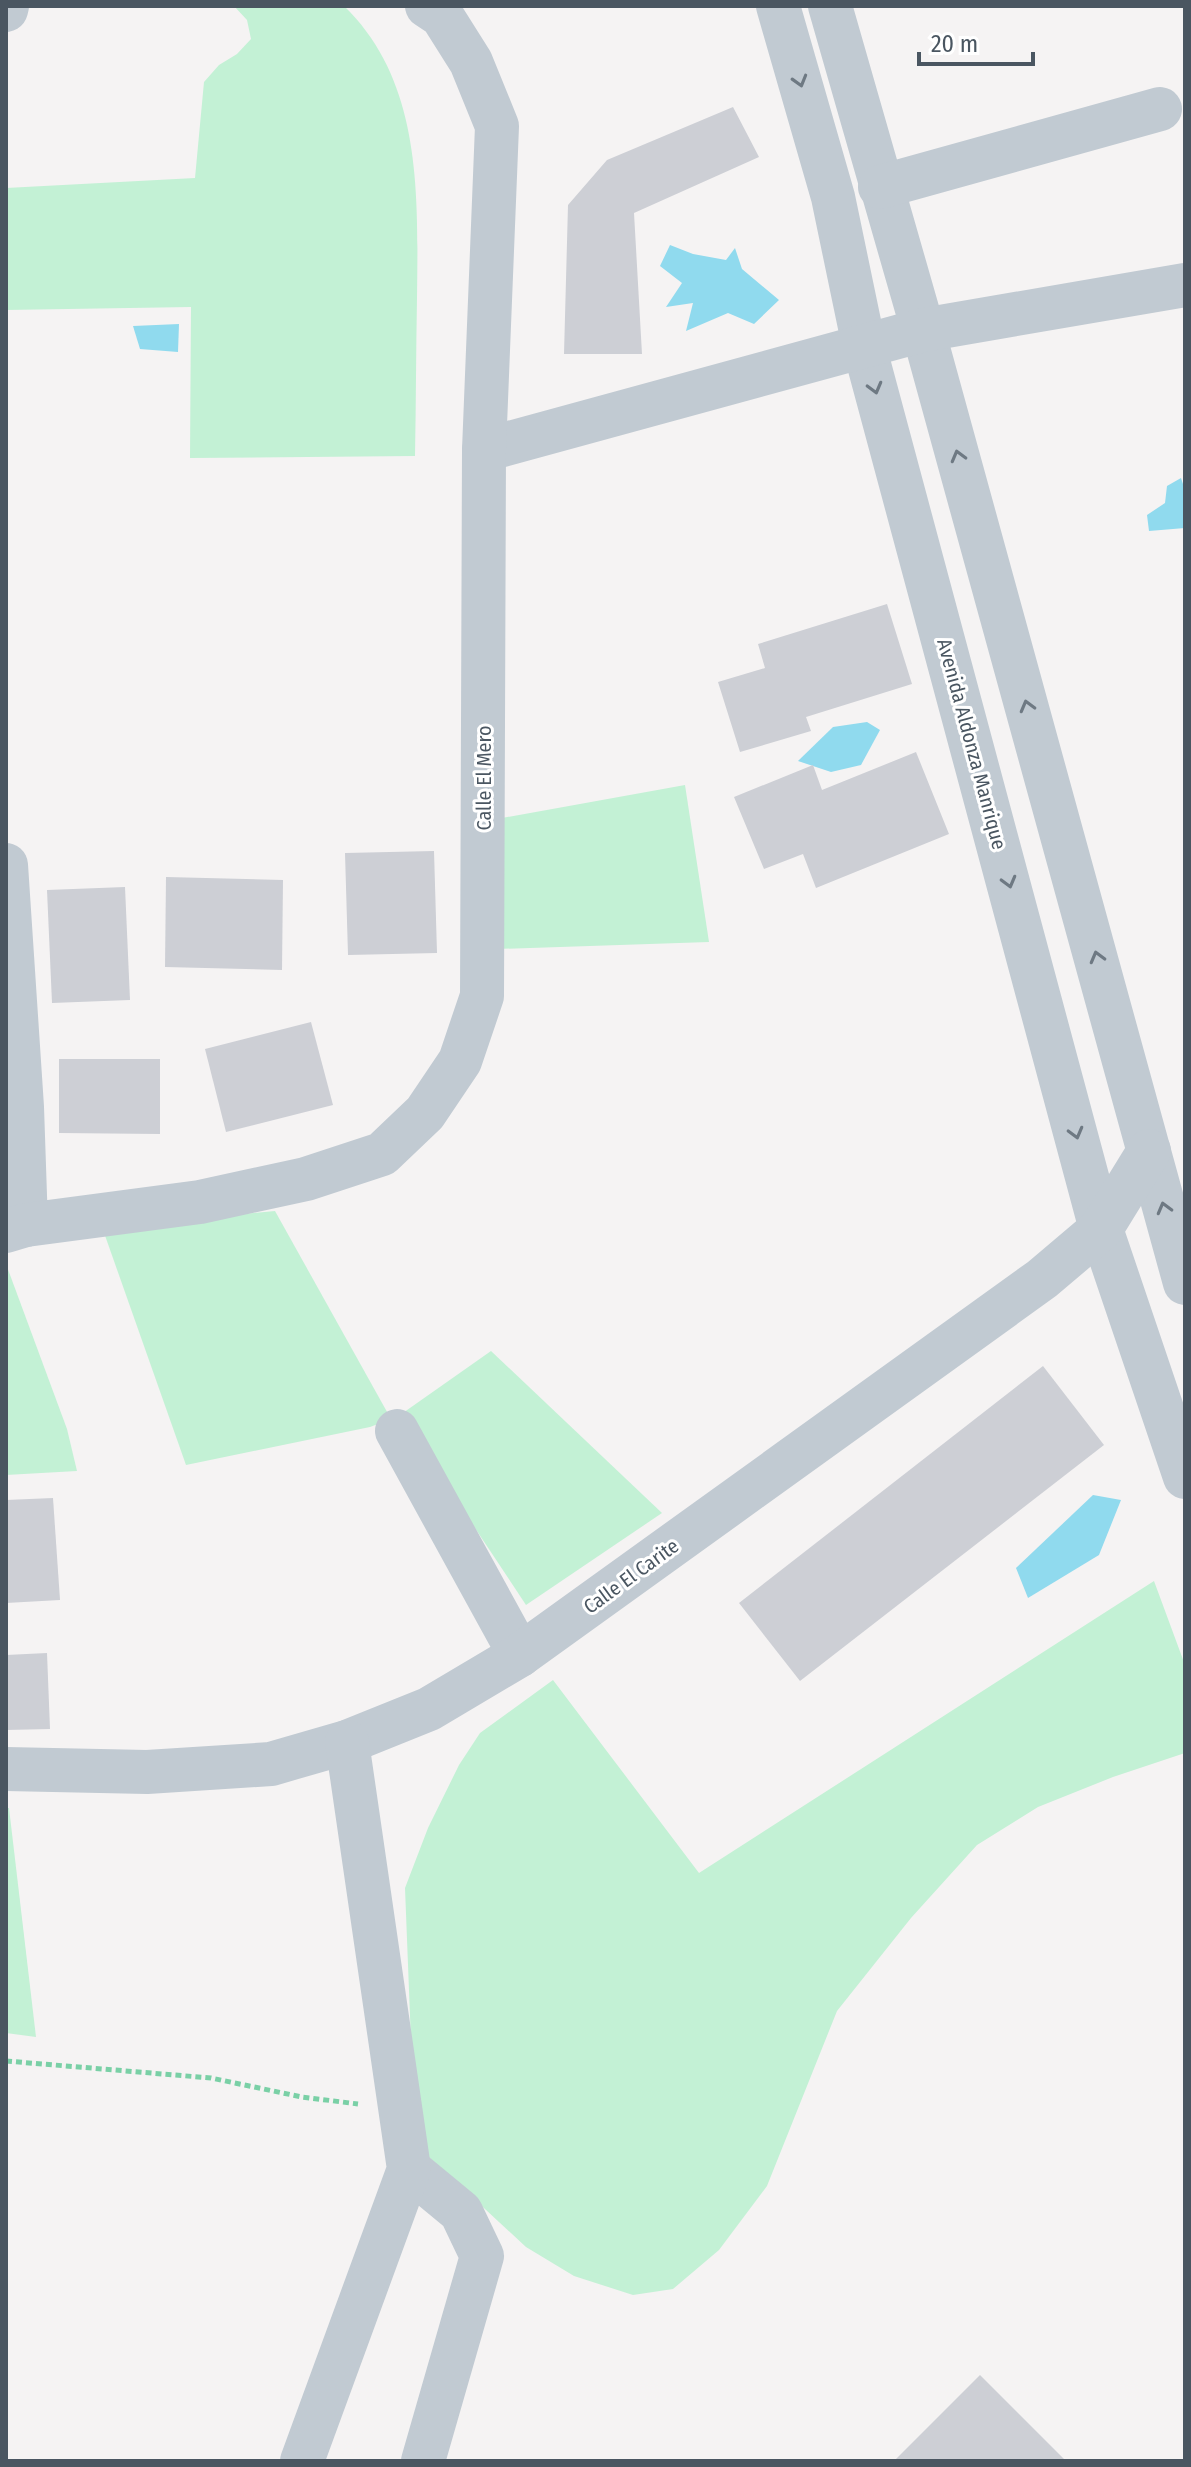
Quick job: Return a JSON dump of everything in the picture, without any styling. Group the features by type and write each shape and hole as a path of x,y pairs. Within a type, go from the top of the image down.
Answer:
{"street":[{"name":"Calle El Mero","path":"16,1228 200,1202 306,1179 382,1154 425,1113 460,1061 482,996 484,450 497,126 471,62 442,16 427,6"},
{"name":"Avenida Aldonza Manrique","path":"778,6 833,197 864,346 1101,1229 1185,1477"},
{"path":"830,6 923,330 1185,1283"},
{"path":"880,187 1160,109"},
{"path":"484,450 923,330 1185,285"},
{"path":"6,865 16,1228"},
{"name":"Calle El Carite","path":"6,1769 147,1772 271,1764 347,1742 429,1709 520,1655 1042,1279 1101,1229 1149,1151"},
{"path":"397,1431 520,1655"},
{"path":"302,2461 409,2169 347,1742"},
{"path":"409,2169 461,2212 482,2256 423,2461"}],"path":[{"path":"6,2061 211,2078 302,2097 400,2108"}],"green space":[{"path":"234,6 344,6 370,36 389,69 402,105 415,181 415,456 190,458 191,307 6,310 6,188 195,178 204,82 219,65 237,54 251,39 247,20"},
{"path":"685,785 709,942 468,950 474,823"},
{"path":"275,1211 391,1419 370,1427 186,1465 102,1227"},
{"path":"6,1264 67,1429 77,1471 6,1475"},
{"path":"491,1351 662,1513 526,1605 400,1415"},
{"path":"1154,1581 1185,1665 1185,1753 1038,1807 977,1845 911,1918 837,2011 767,2186 719,2250 673,2289 633,2295 574,2276 526,2247 415,2144 405,1888 428,1828 459,1765 480,1733 553,1680 699,1873"},
{"path":"6,1808 9,1808 36,2037 6,2033"}],"water":[{"path":"670,245 693,254 726,260 735,248 742,269 779,300 754,324 728,313 686,331 693,303 666,307 682,283 660,266"},
{"path":"179,324 178,352 140,349 133,326"},
{"path":"1181,478 1185,490 1185,528 1149,531 1147,515 1165,503 1167,486"},
{"path":"867,722 880,730 861,765 831,772 798,761 833,727"},
{"path":"1093,1495 1121,1500 1099,1555 1028,1598 1016,1568"}],"building":[{"path":"733,107 759,157 634,213 642,354 564,354 568,205 607,160"},
{"path":"887,604 912,684 806,717 811,731 740,752 718,682 765,668 758,644"},
{"path":"916,752 949,834 816,888 803,854 764,869 734,797 813,765 822,790"},
{"path":"434,851 437,953 348,955 345,853"},
{"path":"166,877 283,880 282,970 165,967"},
{"path":"125,887 130,1000 52,1003 47,890"},
{"path":"311,1022 333,1105 226,1132 205,1049"},
{"path":"59,1059 160,1059 160,1134 59,1133"},
{"path":"1043,1366 1104,1445 800,1681 739,1603"},
{"path":"53,1498 60,1600 6,1603 6,1500"},
{"path":"47,1653 50,1729 6,1730 6,1655"},
{"path":"980,2375 1066,2461 894,2461"}]}
